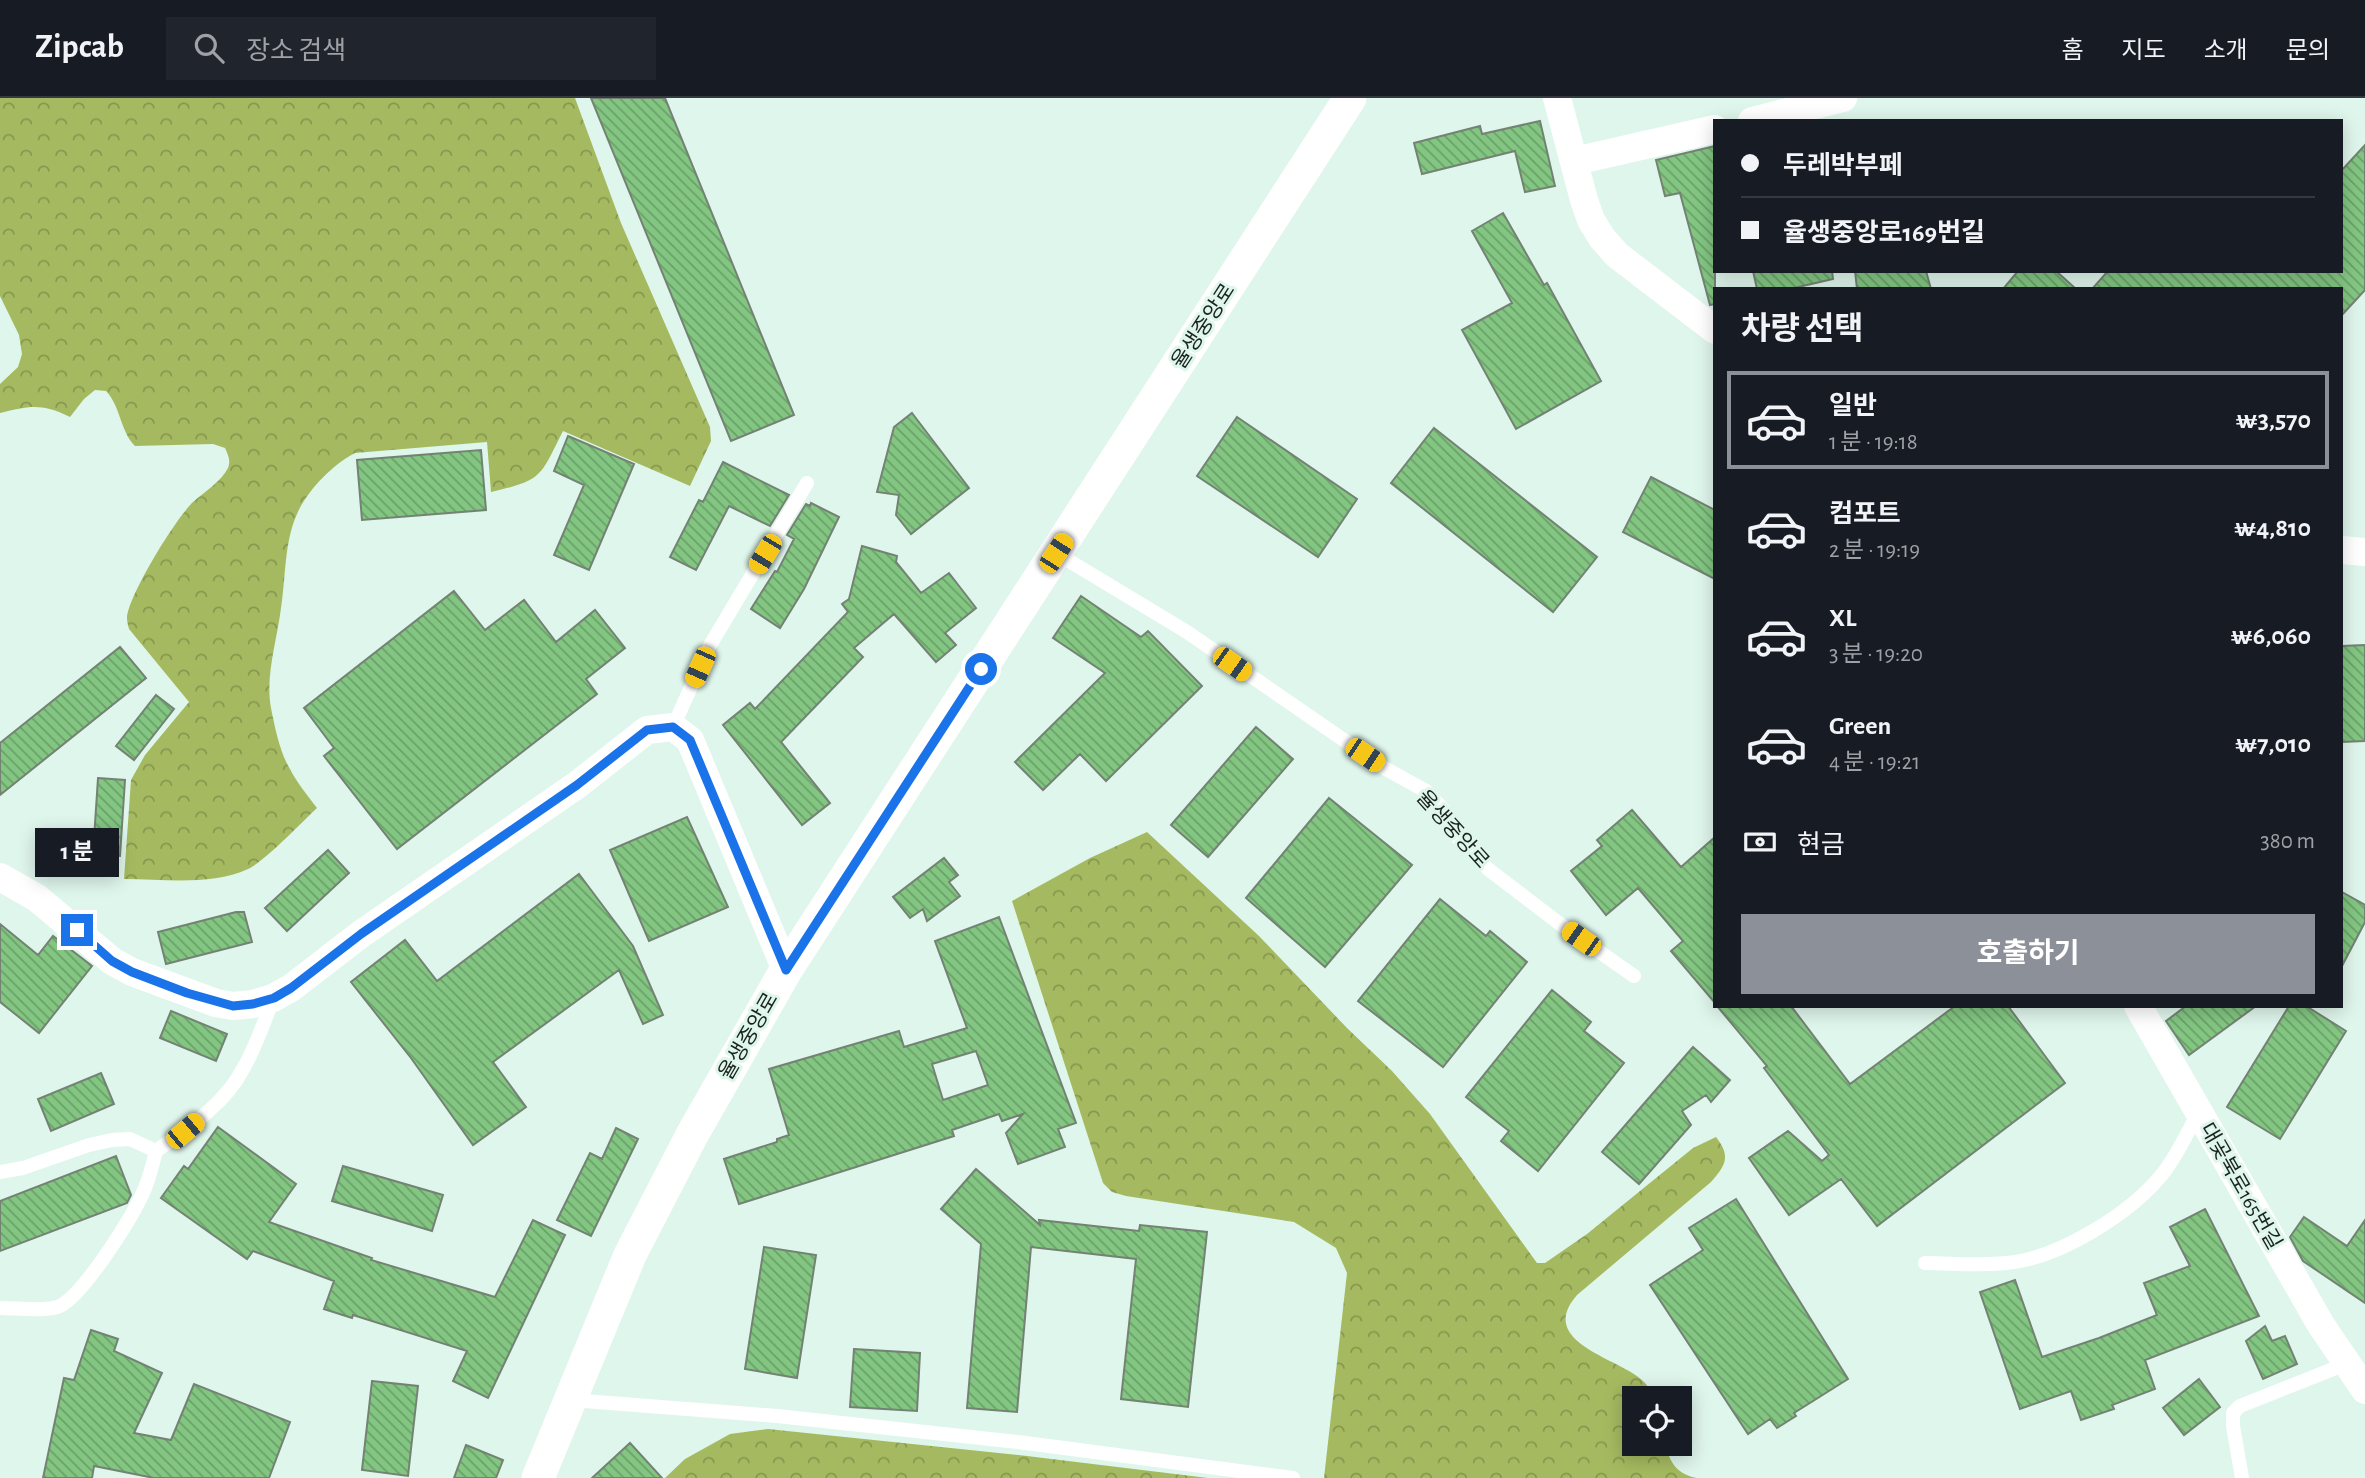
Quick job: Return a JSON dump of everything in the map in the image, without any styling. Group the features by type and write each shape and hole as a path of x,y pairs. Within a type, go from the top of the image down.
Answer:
{"street":[{"name":"율생중앙로","path":"538,1478 630,1255 661,1192 786,970 1350,98"},
{"path":"1557,98 1587,210 1602,238 1617,255 1713,328"},
{"path":"1760,119 1843,98"},
{"path":"1575,161 1713,129"},
{"path":"2343,550 2365,552"},
{"path":"0,877 45,904 112,961 132,972 187,993 233,1006 253,1004 274,998 291,988 361,934 577,785 647,730 673,727 690,740 786,970"},
{"name":"대곶북로165번길","path":"2139,1008 2321,1325 2365,1390"}],"lane":[{"path":"673,727 709,647 807,483"},
{"name":"율생중앙로","path":"1056,553 1187,632 1386,769 1426,791 1442,808 1458,838 1488,869 1634,976"},
{"path":"0,1308 56,1308 80,1289 144,1191 156,1151 202,1116 226,1093 242,1072 274,998"},
{"path":"1925,1263 2007,1264 2057,1250 2095,1230 2130,1205 2164,1172 2199,1112"},
{"path":"0,1172 23,1168 89,1145 112,1140 130,1139 156,1151"},
{"path":"2242,1478 2233,1413 2240,1406 2346,1364"},
{"path":"570,1400 777,1416 978,1438 1293,1478"}],"green space":[{"path":"0,98 575,98 621,223 710,427 711,441 690,486 563,431 538,474 521,484 491,492 487,442 355,453 329,472 307,496 293,525 269,684 271,708 283,756 317,808 264,858 248,869 234,874 203,880 124,879 131,780 145,755 189,702 129,629 129,607 154,558 185,511 225,473 229,465 228,455 225,448 213,444 135,446 106,391 95,390 70,417 51,409 35,407 0,413 0,384 18,367 22,354 19,335 0,296"},
{"path":"1147,832 1259,936 1392,1071 1430,1114 1537,1263 1545,1263 1587,1234 1693,1148 1716,1137 1724,1150 1725,1160 1711,1182 1577,1295 1567,1312 1567,1326 1574,1338 1635,1374 1647,1386 1622,1386 1622,1456 1669,1456 1675,1467 1684,1474 1697,1478 1324,1478 1347,1273 1336,1248 1294,1222 1126,1196 1112,1192 1103,1183 1012,901 1090,858"},
{"path":"768,1429 1208,1478 665,1478 685,1459 730,1434"}],"building":[{"path":"591,98 665,98 794,415 731,441"},
{"path":"1540,121 1555,186 1525,192 1515,151 1422,174 1414,143 1480,126 1482,134"},
{"path":"2365,145 2365,290 2343,314 2343,287 2094,287 2106,273 2343,273 2343,169"},
{"path":"1713,146 1713,304 1710,305 1680,193 1665,196 1656,160"},
{"path":"1503,213 1544,285 1547,283 1601,381 1516,429 1462,330 1512,303 1472,231"},
{"path":"1753,273 1832,273 1833,279 1799,287 1757,287"},
{"path":"1855,273 1927,273 1930,287 1857,287"},
{"path":"2016,273 2058,273 2074,287 2005,287"},
{"path":"912,413 969,488 911,534 896,515 899,495 877,492 894,427"},
{"path":"1237,417 1357,499 1318,557 1197,476"},
{"path":"1434,428 1597,557 1553,612 1391,483"},
{"path":"568,436 634,464 589,570 554,555 584,485 554,471"},
{"path":"481,450 486,510 362,520 357,460"},
{"path":"723,462 789,495 770,526 729,506 696,570 670,557 699,500 703,502"},
{"path":"1651,477 1713,509 1713,578 1623,532"},
{"path":"811,503 839,517 804,589 780,628 751,609 775,571 777,572 794,539 787,535 806,504 810,506"},
{"path":"862,546 897,556 896,562 921,593 949,573 976,608 945,633 956,645 936,662 894,614 854,648 863,657 781,742 830,803 802,825 723,725 750,703 755,709 848,612 842,604 849,599"},
{"path":"454,591 485,630 524,600 556,642 595,610 625,648 586,679 597,694 397,849 324,756 334,748 304,708"},
{"path":"1081,596 1141,637 1148,631 1202,686 1106,781 1080,754 1043,790 1015,762 1105,673 1053,638"},
{"path":"2365,645 2365,741 2343,742 2343,646"},
{"path":"120,647 146,678 0,795 0,743"},
{"path":"156,695 174,709 134,760 116,746"},
{"path":"1256,727 1293,759 1208,857 1171,825"},
{"path":"98,778 125,780 120,856 93,854"},
{"path":"1329,798 1412,865 1325,967 1246,898"},
{"path":"1632,810 1681,867 1713,839 1713,1001 1671,951 1683,941 1638,888 1606,915 1571,871 1602,846 1597,840"},
{"path":"687,817 728,907 649,941 610,850"},
{"path":"328,850 349,873 287,931 265,908"},
{"path":"944,858 958,875 949,882 960,896 927,921 923,909 910,918 893,897"},
{"path":"579,874 633,946 663,1015 643,1024 619,970 493,1062 526,1107 473,1145 411,1058 351,982 405,940 437,981"},
{"path":"2343,893 2365,905 2365,922 2343,964"},
{"path":"1440,899 1486,936 1490,931 1527,962 1443,1067 1358,1001"},
{"path":"244,912 252,942 166,964 158,932"},
{"path":"999,917 1076,1123 1058,1129 1065,1147 1018,1164 1006,1133 1023,1114 1002,1121 999,1114 952,1130 954,1136 739,1204 724,1159 777,1142 777,1139 789,1135 769,1069 899,1031 904,1047 967,1028 935,941","holes":["976,1051 988,1085 943,1100 932,1064"]},
{"path":"0,924 38,955 53,936 92,966 39,1033 0,1002"},
{"path":"1552,990 1591,1022 1584,1031 1624,1063 1538,1171 1501,1141 1509,1131 1466,1097"},
{"path":"1719,1008 1793,1008 1850,1084 1952,1008 2009,1008 2065,1083 1877,1226 1841,1179 1789,1215 1749,1158 1788,1131 1822,1161 1829,1155 1764,1068 1767,1066"},
{"path":"2183,1008 2253,1008 2189,1055 2166,1021"},
{"path":"2288,1008 2309,1008 2346,1031 2280,1139 2227,1107"},
{"path":"171,1011 227,1034 216,1061 160,1038"},
{"path":"1693,1047 1730,1080 1711,1102 1706,1095 1682,1111 1691,1125 1639,1184 1602,1152"},
{"path":"101,1073 114,1104 51,1131 38,1099"},
{"path":"218,1127 296,1184 269,1222 372,1258 371,1260 495,1297 533,1220 565,1235 488,1398 453,1381 467,1351 353,1315 352,1318 324,1309 334,1281 253,1251 247,1259 161,1198 184,1166 188,1169"},
{"path":"616,1128 638,1139 591,1236 557,1220 590,1153 602,1159"},
{"path":"116,1156 131,1195 127,1203 0,1251 0,1201"},
{"path":"343,1166 443,1195 432,1231 332,1201"},
{"path":"976,1169 1040,1225 1039,1220 1139,1231 1140,1225 1207,1232 1188,1407 1121,1399 1136,1259 1031,1247 1017,1412 967,1408 981,1244 941,1209"},
{"path":"1736,1199 1848,1379 1794,1413 1796,1416 1777,1428 1770,1419 1748,1434 1650,1285 1703,1250 1689,1228"},
{"path":"2205,1209 2259,1316 2145,1360 2155,1389 2112,1405 2114,1409 2081,1420 2071,1391 2020,1409 1980,1292 2015,1280 2042,1357 2099,1338 2157,1315 2144,1283 2190,1266 2170,1227"},
{"path":"2304,1217 2347,1246 2365,1220 2365,1303 2303,1261 2290,1237"},
{"path":"764,1247 816,1255 797,1378 745,1369"},
{"path":"2265,1326 2272,1341 2285,1336 2297,1364 2263,1379 2246,1341"},
{"path":"91,1330 118,1339 114,1351 162,1373 134,1433 171,1440 194,1384 290,1422 269,1478 154,1478 94,1466 92,1478 43,1478 64,1378 74,1380"},
{"path":"854,1349 920,1353 917,1411 850,1407"},
{"path":"2199,1379 2220,1407 2184,1435 2163,1408"},
{"path":"372,1381 418,1386 408,1476 362,1470"},
{"path":"630,1443 662,1478 592,1478"},
{"path":"466,1445 503,1460 496,1478 454,1478"}],"route":[{"path":"77,930 112,961 132,972 187,993 233,1006 274,998 361,934 577,785 647,730 673,727 690,740 786,970 981,669"}]}
